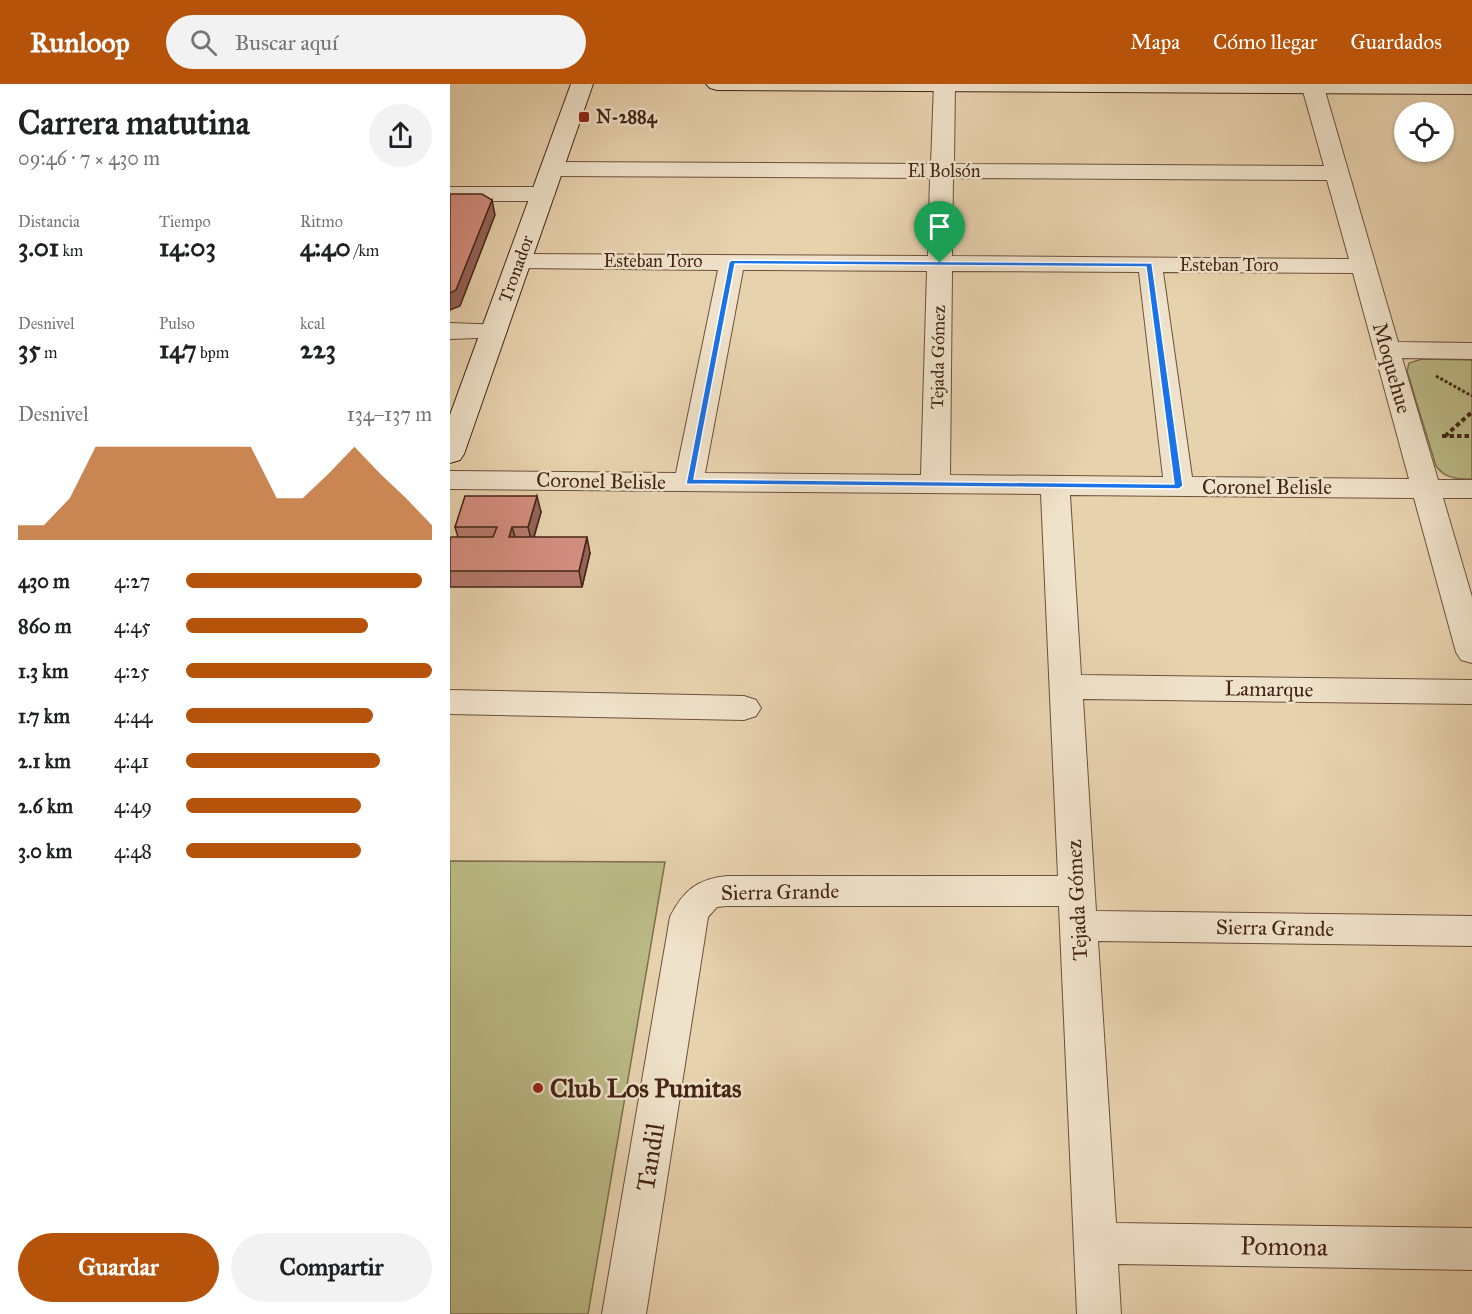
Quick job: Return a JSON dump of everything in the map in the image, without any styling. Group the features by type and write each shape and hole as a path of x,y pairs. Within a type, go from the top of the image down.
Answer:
{"street":[{"name":"Tronador","path":"450,454 582,84"},
{"path":"717,84 1472,88"},
{"name":"Tejada Gómez","path":"935,484 944,85"},
{"name":"Moquehue","path":"1312,86 1472,652"},
{"name":"El Bolsón","path":"552,169 1337,173"},
{"path":"450,194 543,194"},
{"name":"Esteban Toro","path":"519,261 1363,266"},
{"path":"689,482 732,262"},
{"path":"1149,265 1179,486"},
{"path":"450,331 494,331"},
{"path":"1387,351 1472,351"},
{"name":"Coronel Belisle","path":"450,480 1472,489"},
{"name":"Tejada Gómez","path":"1055,485 1099,1314"},
{"name":"Lamarque","path":"1066,687 1472,692"},
{"path":"450,702 744,708"},
{"name":"Sierra Grande","path":"700,897 728,891 1472,931"},
{"name":"Tandil","path":"624,1314 689,917 700,897"},
{"name":"Pomona","path":"1096,1243 1472,1249"}],"path":[{"path":"1426,371 1472,396"},
{"path":"1444,436 1472,412"},
{"path":"1435,436 1472,436"}],"green space":[{"path":"1422,359 1472,360 1472,479 1448,476 1436,466 1407,371 1409,363"},
{"name":"Club Los Pumitas","path":"450,861 665,862 588,1314 450,1314"}],"building":[{"path":"450,194 482,194 492,200 456,290 450,293"},
{"path":"465,496 537,496 528,527 512,527 509,537 587,537 579,571 450,571 451,537 493,537 497,527 455,527"}],"place":[{"name":"N-2884","path":"584,117"},
{"name":"Club Los Pumitas","path":"538,1088"}],"route":[{"path":"732,262 940,263 1149,265 1179,486 689,482 732,262"}]}
